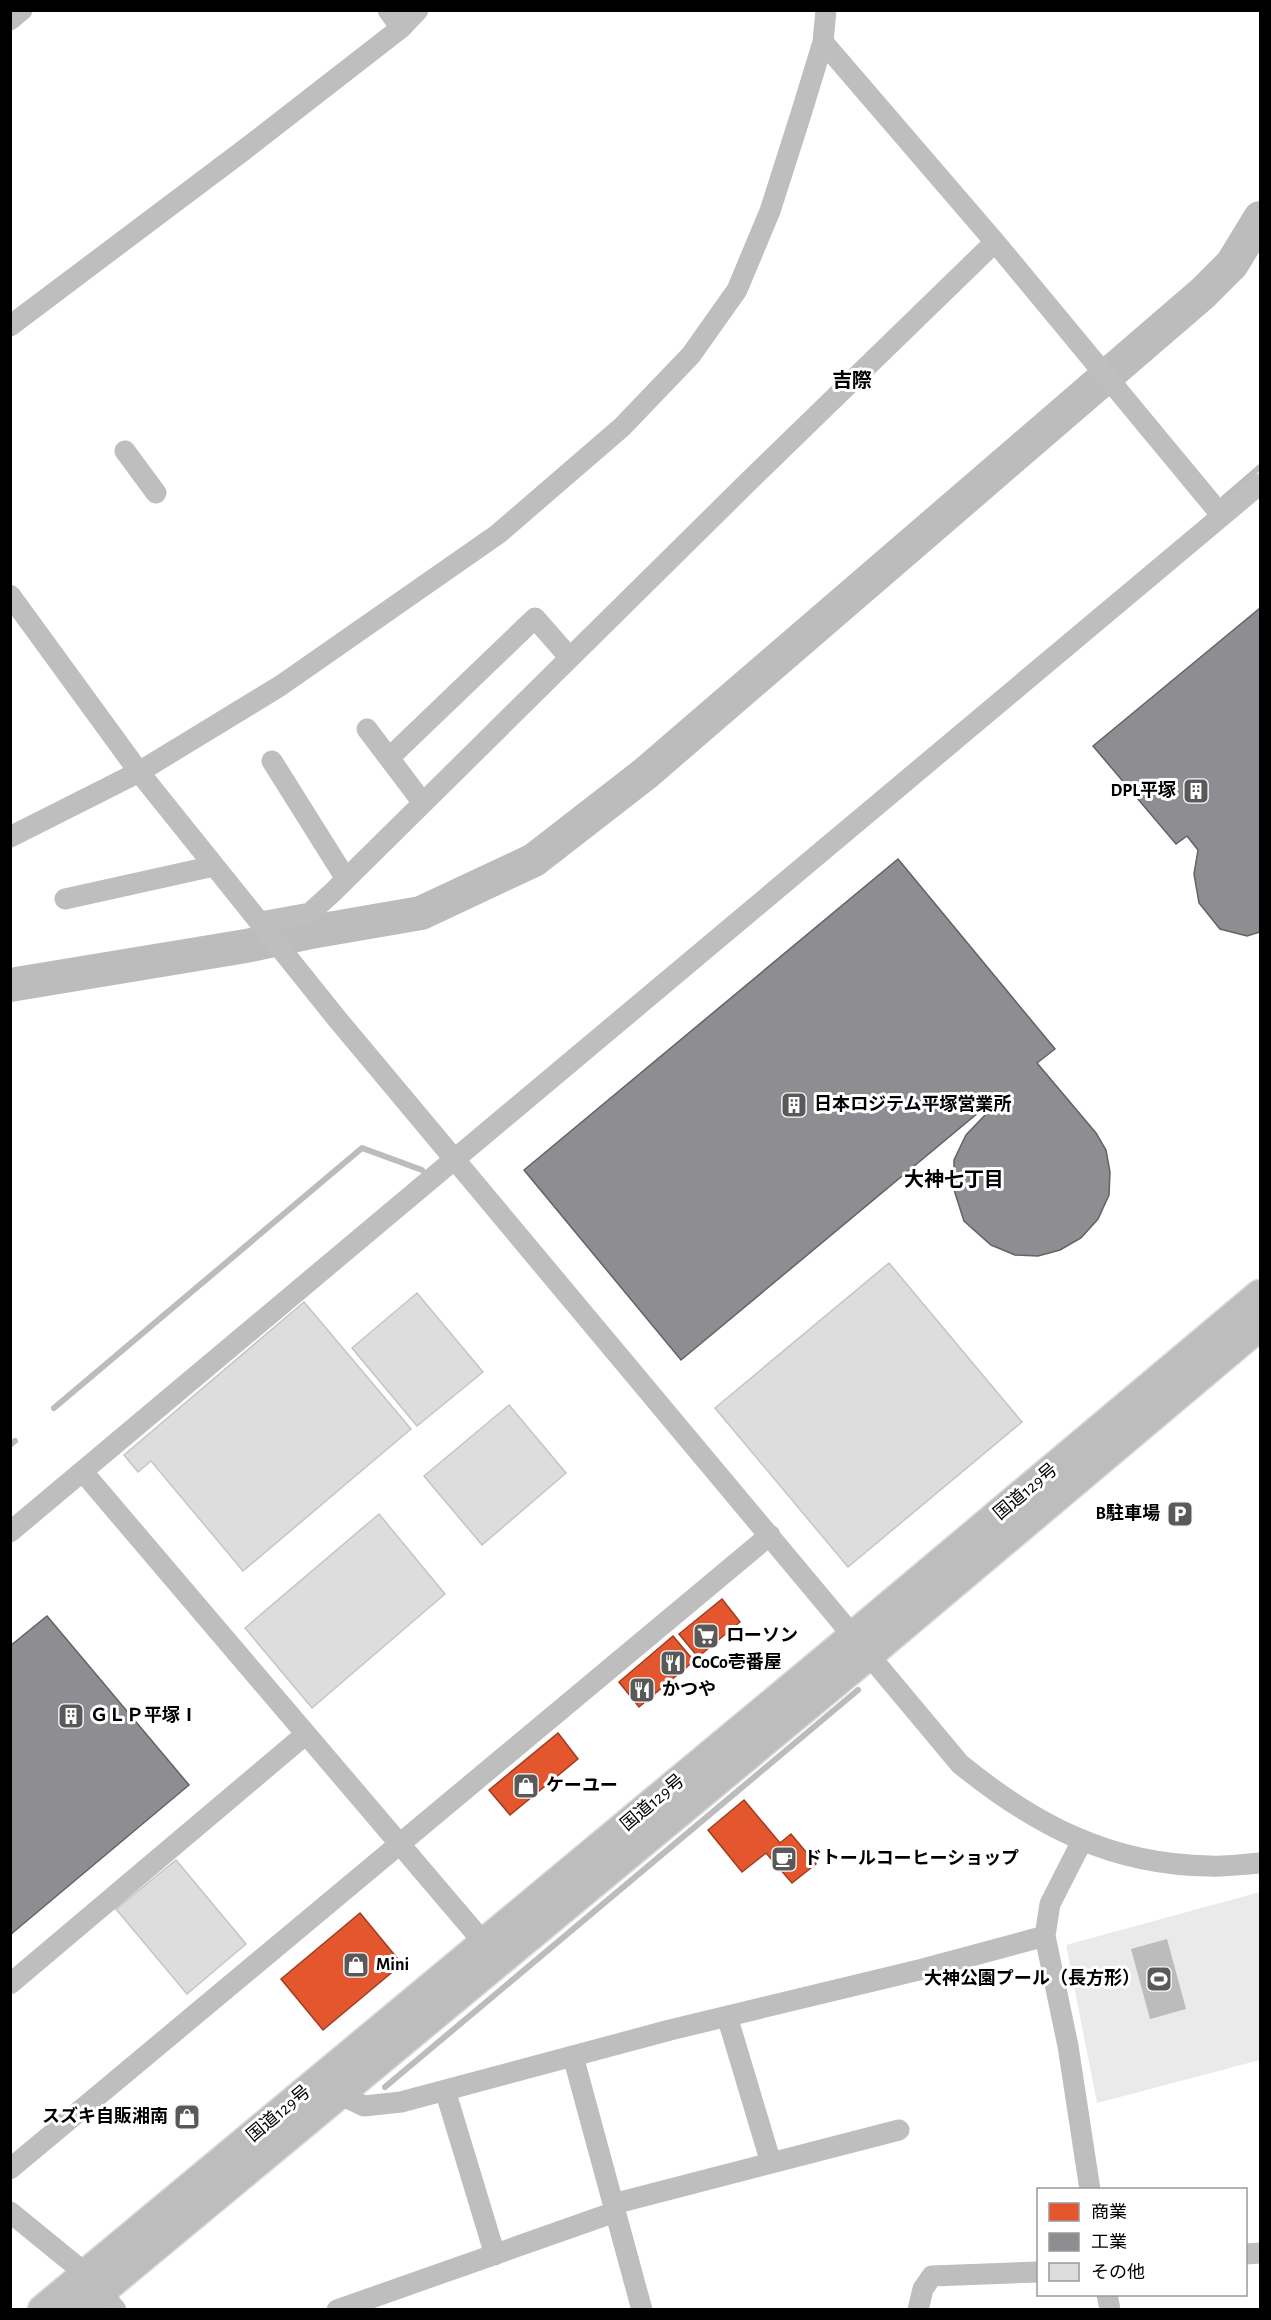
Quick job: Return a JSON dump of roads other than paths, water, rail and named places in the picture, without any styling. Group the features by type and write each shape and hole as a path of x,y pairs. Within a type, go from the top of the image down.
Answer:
{"highway":[{"name":"国道129号","path":"43,2310 95,2296 337,2093 860,1646 1260,1295"},
{"name":"国道129号","path":"95,2296 484,1943 860,1646 1260,1325"}],"street":[{"path":"10,20 22,10"},
{"path":"388,10 401,28"},
{"path":"10,326 244,150 401,28 418,10"},
{"path":"10,837 139,772 280,686 498,534 622,428 691,356 737,290 770,211 823,42 826,10"},
{"path":"823,42 995,242 1222,516"},
{"path":"261,925 310,913 764,465 995,242"},
{"path":"125,451 156,493"},
{"path":"10,1532 1260,484"},
{"path":"10,595 139,772 261,925 960,1764 1033,1817 1082,1841 1157,1862 1211,1867 1260,1863"},
{"path":"389,758 535,618 570,658"},
{"path":"367,729 423,803"},
{"path":"272,761 346,879"},
{"path":"65,899 214,866"},
{"path":"83,1472 484,1943"},
{"path":"10,2169 770,1535"},
{"path":"10,1984 306,1734"},
{"path":"1082,1841 1050,1904 1045,1936 1068,2046 1090,2188"},
{"path":"337,2093 364,2106 401,2102 727,2016 923,1969 1045,1936"},
{"path":"727,2016 771,2163"},
{"path":"573,2056 642,2310"},
{"path":"445,2090 495,2255"},
{"path":"337,2310 495,2255 614,2208 771,2163 899,2130"},
{"path":"10,2212 95,2296"},
{"path":"918,2310 923,2289 932,2276 1037,2272"}],"waterway":[{"path":"10,985 246,946 421,913 534,860 646,773 1203,293 1232,264 1260,218"},
{"path":"1224,498 1260,467"},
{"path":"54,1408 362,1148 422,1170"},
{"path":"10,1445 15,1441"},
{"path":"385,2087 858,1690"}],"place":[{"name":"DPL平塚","path":"1196,791"},
{"name":"日本ロジテム平塚営業所","path":"794,1105"},
{"name":"B駐車場","path":"1180,1514"},
{"name":"ローソン","path":"706,1636"},
{"name":"CoCo壱番屋","path":"673,1663"},
{"name":"かつや","path":"642,1690"},
{"name":"ＧＬＰ平塚Ⅰ","path":"71,1716"},
{"name":"ケーユー","path":"526,1786"},
{"name":"ドトールコーヒーショップ","path":"784,1859"},
{"name":"Mini","path":"356,1965"},
{"name":"大神公園プール（長方形）","path":"1159,1979"},
{"name":"スズキ自販湘南","path":"187,2117"}],"district":[{"name":"吉際","path":"852,381"},
{"name":"大神七丁目","path":"954,1180"}]}
